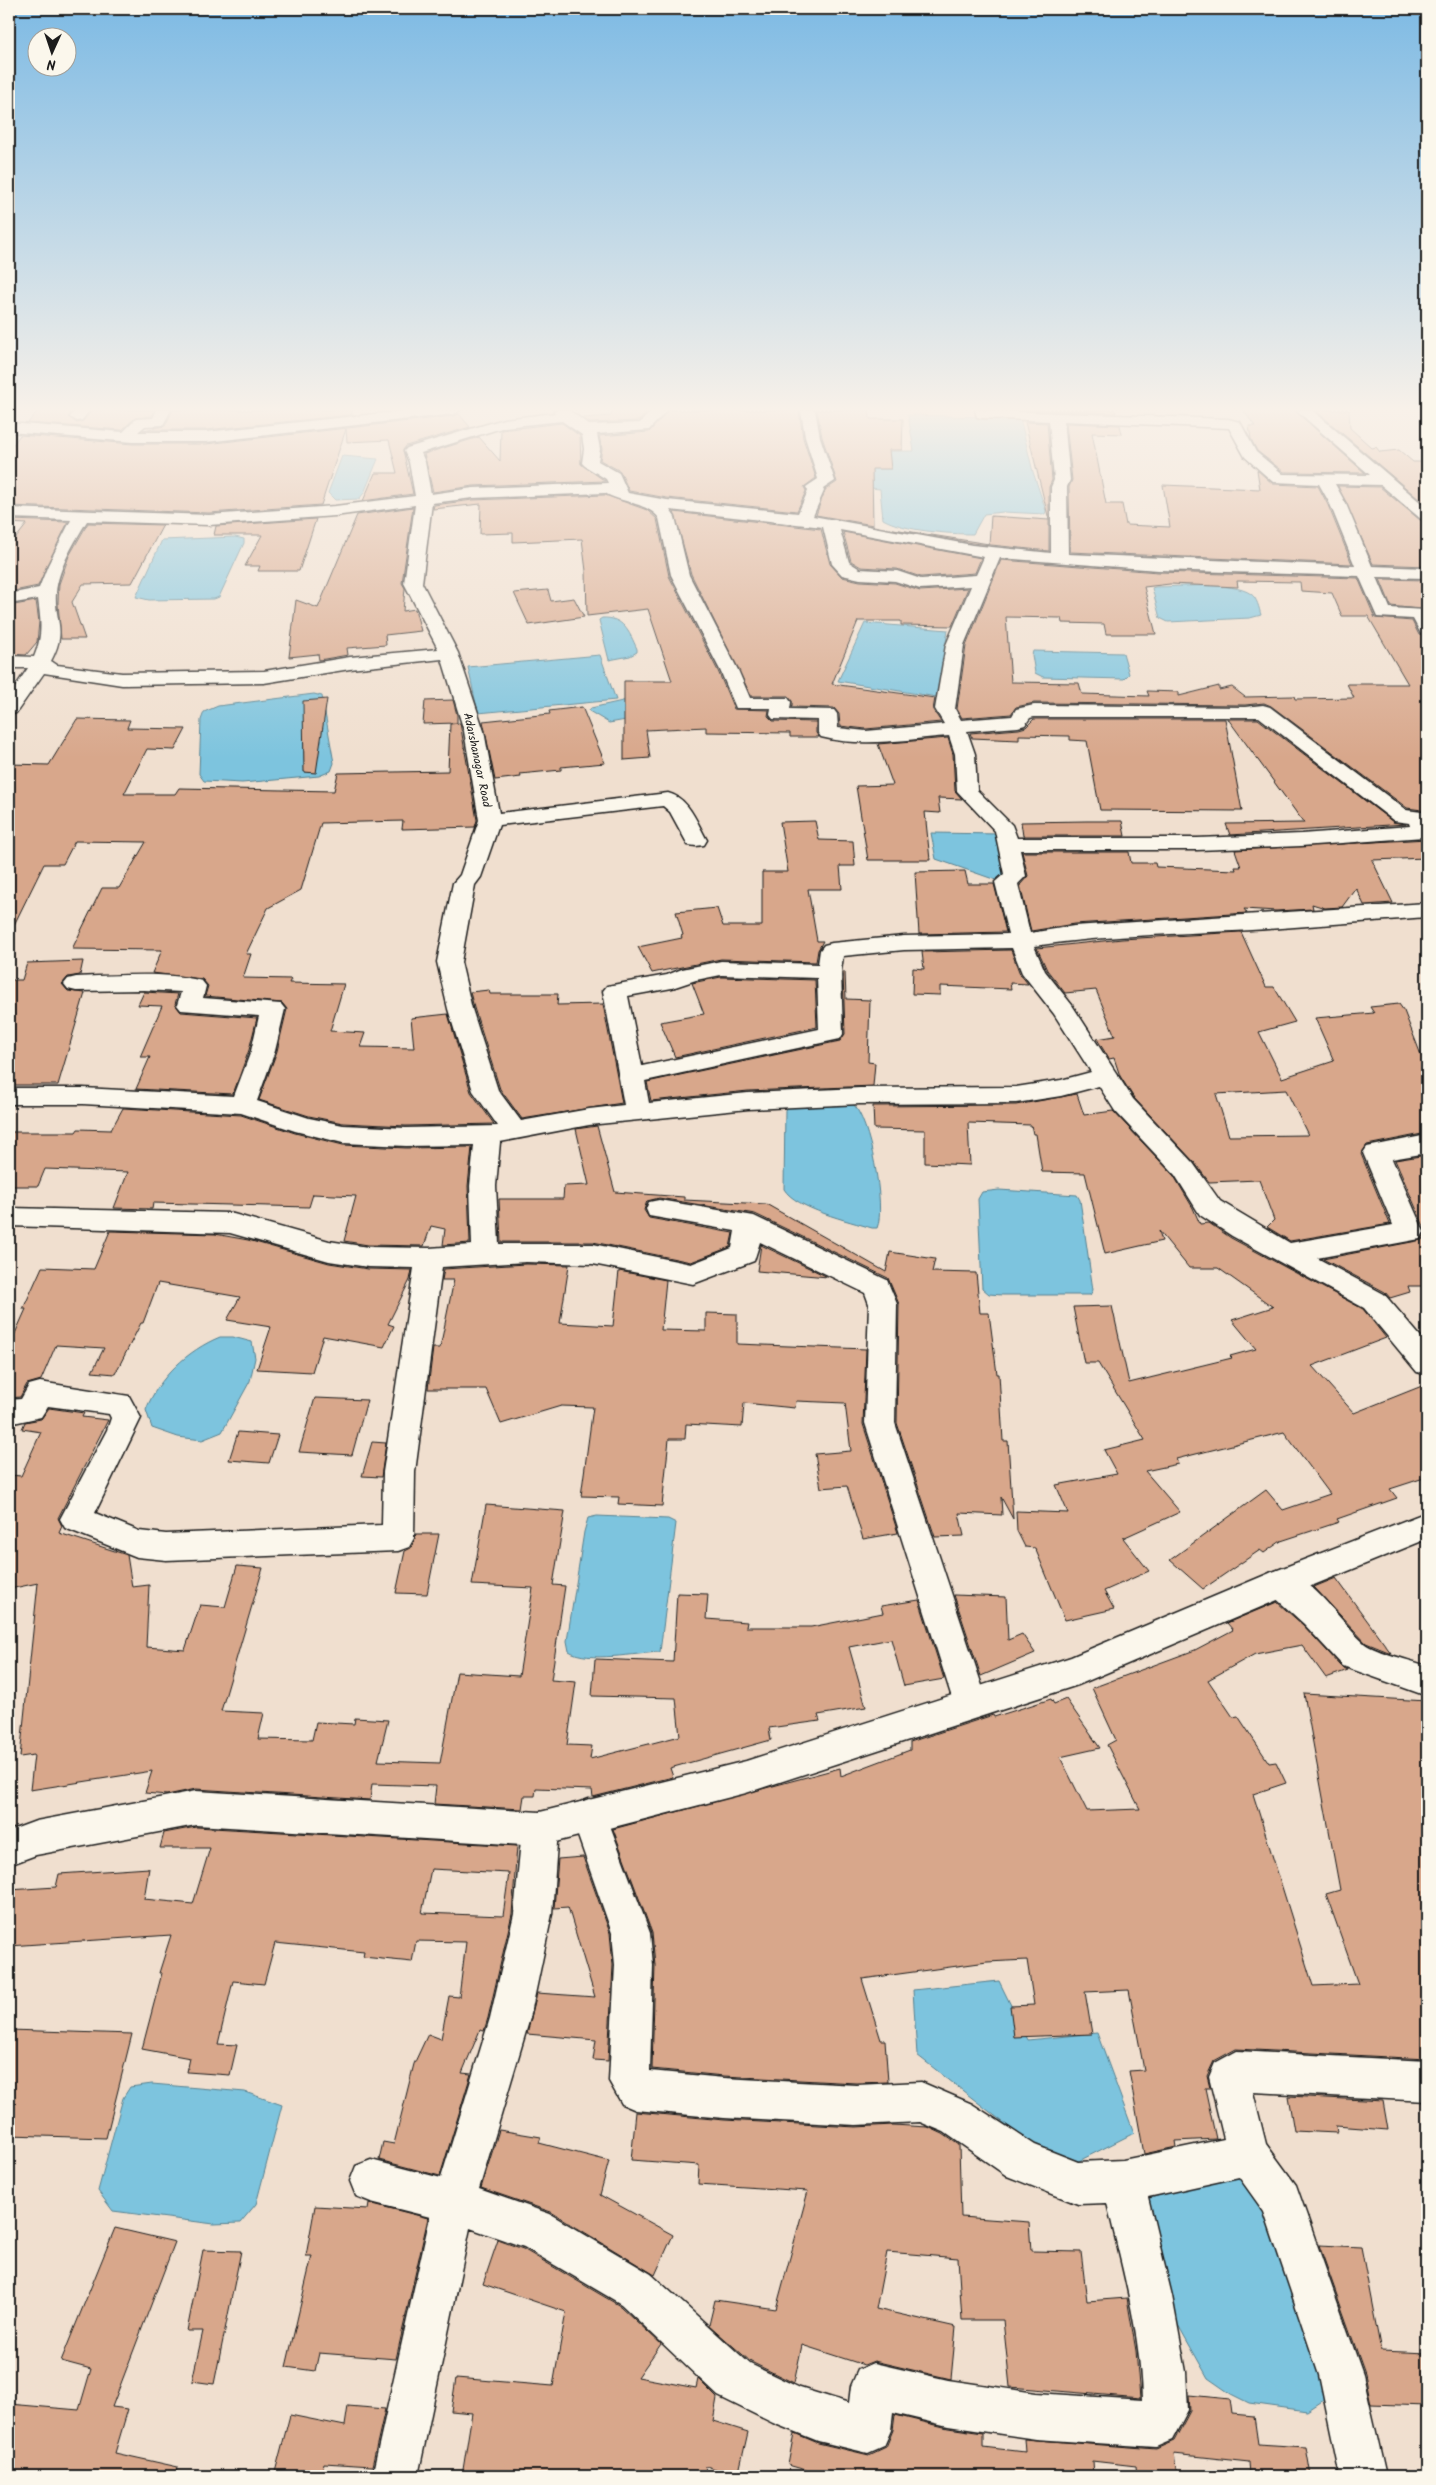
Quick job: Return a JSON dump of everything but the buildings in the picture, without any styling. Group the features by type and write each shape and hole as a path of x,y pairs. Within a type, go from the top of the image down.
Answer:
{"street":[{"path":"9,709 40,663 50,640 52,618 47,592 66,544 76,526"},
{"name":"Adarshanagar Road","path":"420,526 413,583 449,653 474,730 480,773 490,820 470,877 464,883 449,962 460,1009 486,1091 515,1131"},
{"path":"668,526 680,575 725,662 743,704 781,702 780,715 827,714 828,733 866,737 1018,722 1023,712 1034,711 1245,713 1263,711 1401,817 1415,816 1424,831 1301,840 1197,844 1008,844"},
{"path":"831,526 841,564 848,571 860,574 897,576 920,584 983,580"},
{"path":"841,526 994,553 1427,573"},
{"path":"1059,526 1060,557"},
{"path":"1347,526 1383,613 1419,614 1427,630"},
{"path":"994,553 955,645 945,709 956,727 967,767 967,791 1005,828 1015,876 1006,882 1020,941 1034,973 1064,1010 1124,1105 1184,1169 1210,1208 1242,1229 1374,1301 1427,1364"},
{"path":"9,599 47,592"},
{"path":"9,662 40,663 52,670 122,679 198,679 264,677 350,663 449,653"},
{"path":"490,820 668,799 679,809 696,840"},
{"path":"631,1076 831,1034 829,972 832,950 904,943 1020,941 1074,934 1182,925 1267,922 1427,910"},
{"path":"638,1112 614,991 672,981 690,974 721,968 829,972"},
{"path":"76,984 144,983 194,986 189,1005 273,1009 263,1051 243,1106"},
{"path":"9,1096 93,1096 243,1106 304,1125 343,1134 406,1137 488,1136 589,1117 748,1101 860,1096 1016,1095 1061,1088 1106,1076"},
{"path":"486,1254 483,1186 488,1136"},
{"path":"1288,1253 1410,1232 1376,1153 1427,1144"},
{"path":"659,1210 750,1226 877,1287 883,1304 880,1423 972,1704"},
{"path":"9,1217 230,1224 329,1251 368,1257 429,1258 526,1252 593,1254 693,1274 744,1254 750,1226"},
{"path":"9,1412 30,1409 40,1393 118,1404 126,1418 122,1430 76,1519 137,1544 166,1547 230,1546 398,1538 399,1472 429,1258"},
{"path":"9,1848 36,1838 196,1808 540,1829 746,1777 1078,1670 1282,1582 1427,1525"},
{"path":"1282,1582 1316,1614 1355,1656 1427,1681"},
{"path":"589,1816 631,1933 634,1974 629,2080 636,2090 724,2098 856,2105 921,2102 958,2118 1022,2161 1078,2183 1123,2181 1248,2154"},
{"path":"395,2476 454,2202 510,2018 533,1914 540,1829"},
{"path":"1363,2476 1341,2375 1281,2200 1248,2154 1228,2077 1237,2071 1427,2081"},
{"path":"371,2181 454,2202 535,2229 636,2288 734,2380 789,2407 818,2418 868,2430 874,2386 948,2403 1036,2416 1156,2424 1166,2410 1164,2372 1150,2296 1123,2181"}],"water":[{"path":"903,526 977,526 973,534 940,532"},
{"path":"235,537 244,539 244,543 219,597 214,599 149,600 136,597 162,540"},
{"path":"1232,587 1251,594 1258,603 1261,615 1250,618 1168,622 1160,618 1152,588"},
{"path":"602,618 615,620 624,626 631,636 637,652 630,656 609,660 599,620"},
{"path":"865,623 948,630 937,697 838,681"},
{"path":"1033,651 1123,653 1129,674 1124,679 1043,677 1035,673"},
{"path":"600,655 616,700 478,713 468,667"},
{"path":"314,694 322,696 334,763 331,771 319,776 242,783 204,781 199,774 201,720 204,712 218,706"},
{"path":"627,700 626,720 609,723 589,711 591,708"},
{"path":"931,833 1000,834 1011,874 996,880 936,859"},
{"path":"852,1103 859,1112 865,1126 875,1164 879,1202 877,1228 850,1222 811,1208 790,1196 784,1189 785,1110 789,1104"},
{"path":"999,1190 1077,1195 1080,1200 1093,1290 1090,1295 1002,1295 989,1294 982,1288 978,1199 982,1192"},
{"path":"220,1337 233,1337 252,1342 255,1358 250,1381 222,1432 202,1440 178,1437 152,1428 146,1410 151,1398 166,1376 197,1349"},
{"path":"597,1516 668,1519 676,1523 660,1652 600,1657 577,1655 569,1651 567,1641 584,1532 588,1518"},
{"path":"999,1981 1028,2040 1097,2033 1134,2133 1063,2169 917,2055 913,1990"},
{"path":"152,2084 245,2092 282,2105 256,2204 240,2223 214,2224 113,2211 98,2191 123,2098 130,2087"},
{"path":"1242,2170 1259,2184 1327,2398 1307,2411 1249,2403 1231,2394 1208,2378 1168,2307 1144,2200"}]}
